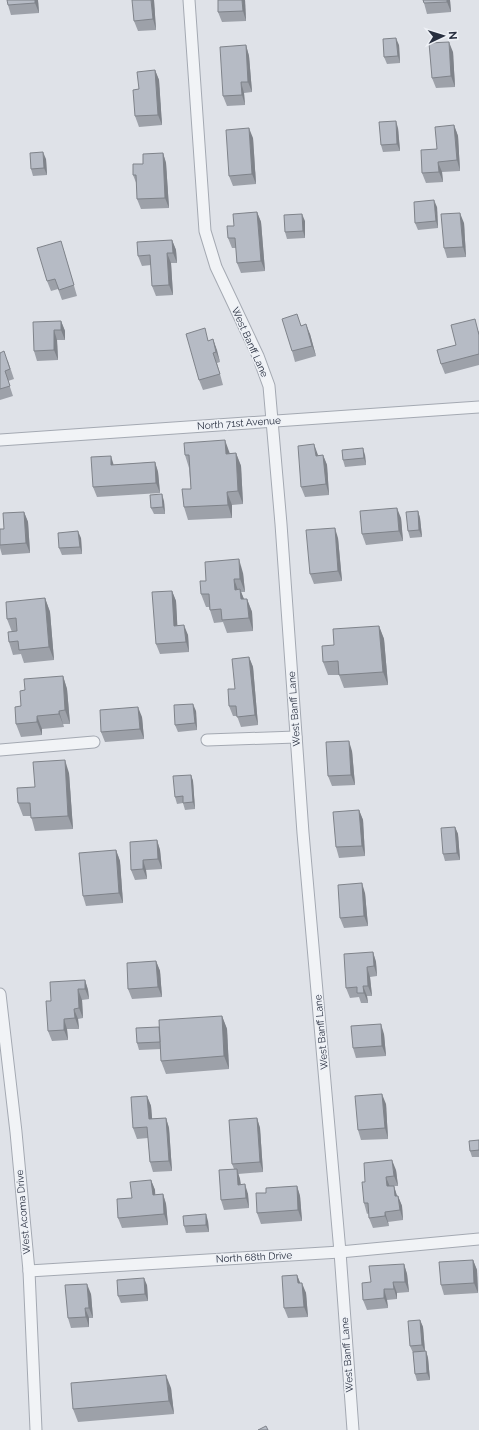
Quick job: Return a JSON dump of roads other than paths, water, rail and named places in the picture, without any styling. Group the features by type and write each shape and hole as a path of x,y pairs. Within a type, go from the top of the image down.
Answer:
{"street":[{"name":"West Banff Lane","path":"189,0 205,231 216,267 258,356 269,386 296,737 340,1252 353,1430"},
{"name":"North 71st Avenue","path":"0,440 479,407"},
{"path":"207,740 296,737"},
{"path":"0,750 94,742"},
{"name":"West Acoma Drive","path":"0,994 16,1132 29,1271 36,1430"},
{"name":"North 68th Drive","path":"29,1271 340,1252 479,1238"}]}
